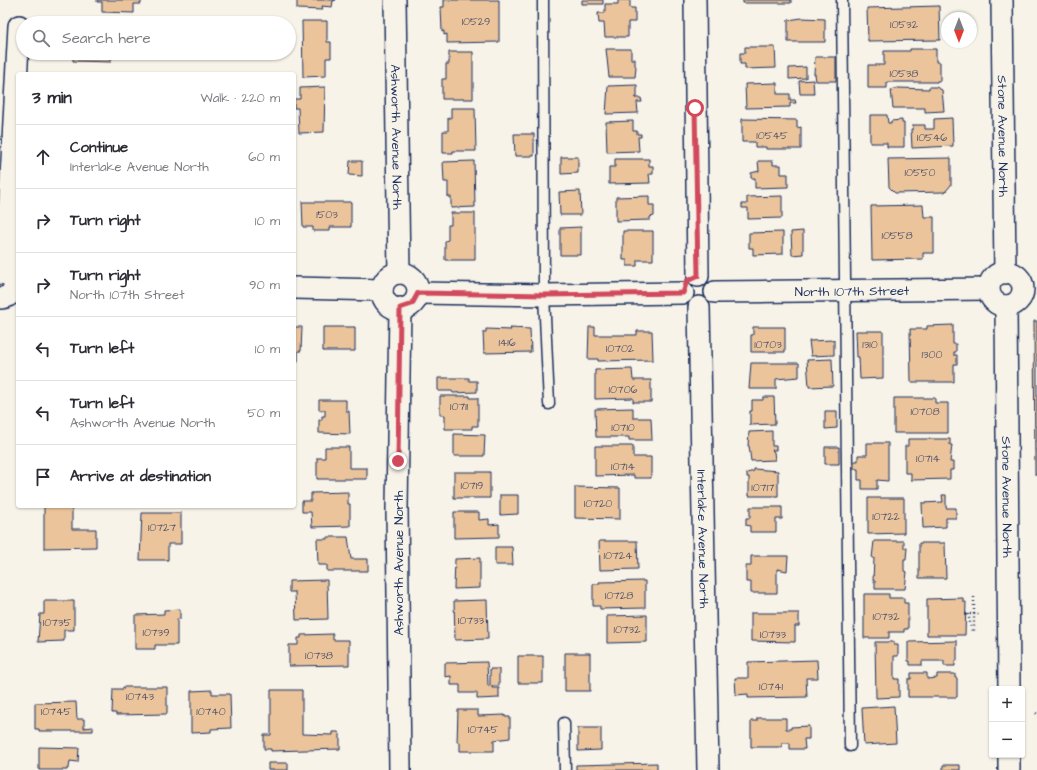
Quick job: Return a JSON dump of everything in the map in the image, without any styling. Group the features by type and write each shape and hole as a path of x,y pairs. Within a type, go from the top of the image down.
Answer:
{"street":[{"name":"Ashworth Avenue North","path":"395,0 399,273"},
{"path":"695,0 698,276"},
{"name":"Stone Avenue North","path":"1002,0 1006,273"},
{"path":"17,72 18,60"},
{"path":"8,283 16,96"},
{"path":"399,273 411,277 418,287 418,293 412,304 400,308 387,303 382,290 388,278 399,273"},
{"path":"1006,273 1016,276 1030,291 1018,300 1006,306 997,304 993,300 989,289 992,279 996,275 1006,273"},
{"path":"698,276 707,278 712,282 715,292 711,302 699,308 688,304 683,293 687,281 698,276"},
{"path":"296,288 382,290"},
{"name":"North 107th Street","path":"715,292 844,292 989,289"},
{"path":"418,293 544,295 683,293"},
{"name":"Stone Avenue North","path":"1006,306 1009,686"},
{"name":"Ashworth Avenue North","path":"400,308 397,508 400,770"},
{"name":"Interlake Avenue North","path":"699,308 708,770"},
{"path":"1009,758 1009,770"}],"lane":[{"path":"543,0 544,295 549,404"},
{"path":"842,0 850,746"},
{"path":"564,723 565,770"}],"path":[{"path":"974,596 974,614 974,631 972,631 967,614 974,614 981,614"}],"building":[{"path":"97,0 141,0 141,4 134,4 134,13 102,12 102,2 97,2"},
{"path":"297,0 336,0 333,1 332,7 322,6 323,10 297,9"},
{"path":"444,0 499,0 499,42 447,43 447,34 444,35 444,31 442,32 441,7 444,7"},
{"path":"582,0 603,0 603,4 582,4"},
{"path":"618,0 630,0 630,8 635,8 635,22 628,22 628,37 605,37 604,23 599,23 598,13 605,13 605,4 618,4"},
{"path":"743,0 791,0 791,3 743,3"},
{"path":"939,6 940,40 868,41 867,8"},
{"path":"802,18 825,19 825,42 788,42 788,20"},
{"path":"302,21 327,21 327,42 331,42 331,58 326,58 326,76 303,77"},
{"path":"745,47 775,47 776,68 745,69 745,64 740,64 740,53 745,53"},
{"path":"606,49 631,49 631,59 635,59 635,77 609,77"},
{"path":"910,49 936,49 936,62 940,62 940,81 887,82 887,88 868,88 868,65 884,65 884,51 910,51"},
{"path":"449,52 473,52 473,99 442,99 442,79 446,79 446,64 449,64"},
{"path":"815,57 836,57 836,81 816,81 814,74"},
{"path":"111,60 111,62 73,61"},
{"path":"806,67 806,78 789,79 789,68"},
{"path":"813,80 814,94 800,94 799,81"},
{"path":"777,83 777,94 790,94 790,100 795,100 796,103 790,103 790,107 746,108 745,84"},
{"path":"637,85 637,97 635,98 641,98 642,102 637,102 638,113 606,114 608,86"},
{"path":"325,87 324,132 299,133 298,108 296,108 296,99 300,99 300,88"},
{"path":"929,87 936,87 942,90 944,111 925,112 925,108 893,108 891,90 898,88 929,89"},
{"path":"451,108 475,108 476,151 453,151 453,153 443,153 443,131 448,131 448,118 451,118"},
{"path":"870,115 887,115 888,123 891,123 891,121 902,120 902,123 904,123 904,147 887,147 887,143 870,143"},
{"path":"952,118 953,146 912,148 911,129 913,129 913,125 925,125 925,129 934,129 934,119"},
{"path":"742,119 797,120 797,128 801,127 801,149 766,149 766,147 755,147 755,142 742,142"},
{"path":"633,121 633,131 637,131 637,134 641,134 641,137 638,137 639,151 607,152 606,122"},
{"path":"514,134 534,134 534,156 515,156"},
{"path":"561,157 578,157 578,173 561,174"},
{"path":"951,158 951,185 945,192 895,193 889,187 888,159"},
{"path":"615,159 649,159 649,166 653,166 653,174 649,174 650,183 609,184 609,167 615,167"},
{"path":"350,161 362,161 362,176 349,175"},
{"path":"474,161 475,207 451,208 451,197 448,197 448,182 444,182 443,162"},
{"path":"758,161 773,161 773,165 781,165 781,174 788,174 788,187 755,188 755,178 751,178 751,173 759,171"},
{"path":"580,191 581,215 560,215 559,192"},
{"path":"649,196 649,205 654,205 654,216 650,217 650,220 616,221 616,197"},
{"path":"782,196 782,218 748,219 748,208 742,208 742,204 747,204 747,197"},
{"path":"302,202 351,202 351,227 330,227 330,231 313,231 313,227 303,227"},
{"path":"923,205 924,217 934,217 934,253 923,253 923,259 872,260 871,206"},
{"path":"451,213 475,213 475,260 445,260 445,241 448,240 448,225 451,225"},
{"path":"581,227 581,255 560,255 560,228"},
{"path":"623,231 653,231 653,260 637,260 637,266 627,266 627,260 623,260"},
{"path":"803,231 803,254 792,255 791,232"},
{"path":"783,232 783,254 753,255 753,248 749,248 749,233"},
{"path":"1034,321 1037,321 1037,475 1035,475"},
{"path":"953,325 953,344 956,344 956,352 954,352 954,355 957,355 957,364 954,364 954,382 911,382 910,329 927,329 927,326"},
{"path":"296,327 302,327 301,351 298,351 298,361 296,361"},
{"path":"323,327 355,327 355,351 323,351"},
{"path":"589,327 595,327 595,335 637,335 637,331 652,331 653,360 598,361 598,359 588,359"},
{"path":"753,327 785,327 785,352 751,352 751,335 753,335"},
{"path":"510,328 530,329 531,352 484,353 483,332 486,332 486,329 511,330"},
{"path":"856,331 883,331 883,378 860,379"},
{"path":"834,340 834,355 811,356 809,341"},
{"path":"832,359 833,386 809,387 807,360"},
{"path":"751,363 799,363 799,377 776,379 776,389 749,389"},
{"path":"632,369 633,380 651,380 651,402 633,402 633,398 595,399 595,370"},
{"path":"438,378 469,378 469,381 477,381 477,392 453,393 452,391 438,391"},
{"path":"440,396 470,396 470,398 478,398 478,426 472,426 472,429 445,429 445,415 440,415"},
{"path":"763,397 774,397 775,424 750,425 752,400 763,400"},
{"path":"894,398 935,398 935,403 948,403 948,433 894,433"},
{"path":"319,400 346,400 346,411 349,411 350,434 319,433 319,420 322,420 322,416 325,416 325,410 319,410"},
{"path":"633,408 633,418 651,418 652,440 629,440 629,437 596,437 595,409"},
{"path":"825,411 837,411 837,428 825,429"},
{"path":"772,431 772,446 776,446 776,450 772,450 774,452 775,460 751,461 748,446 749,432"},
{"path":"454,434 485,435 484,456 454,456"},
{"path":"908,439 950,439 950,445 952,445 950,462 953,462 953,470 950,470 950,479 911,480 911,473 905,473 905,446 908,446"},
{"path":"867,443 888,443 888,481 877,480 877,489 862,489 862,480 858,480 858,469 854,469 854,461 858,461 858,455 867,455"},
{"path":"595,446 633,446 633,457 651,457 651,478 634,478 634,475 595,476"},
{"path":"325,447 349,447 349,468 367,468 367,479 317,479 317,458 325,458"},
{"path":"825,447 839,447 839,464 825,464"},
{"path":"754,469 778,471 778,496 749,496 749,477 747,477 747,473 754,471"},
{"path":"454,472 490,472 490,498 454,498"},
{"path":"575,487 620,488 620,519 575,518"},
{"path":"348,492 348,504 350,504 350,526 312,527 311,512 302,512 302,501 311,501 311,493"},
{"path":"500,495 518,495 518,514 500,515"},
{"path":"942,495 946,495 946,508 956,508 956,518 946,518 946,527 923,528 922,503 943,502"},
{"path":"868,498 904,498 904,533 868,534"},
{"path":"750,507 782,507 782,519 776,519 776,532 750,532 750,526 746,525 746,518 750,518"},
{"path":"44,508 72,508 72,529 96,529 96,547 44,548"},
{"path":"454,512 479,512 479,520 489,519 489,525 499,524 499,537 454,538"},
{"path":"142,513 181,513 181,544 168,544 168,560 140,560"},
{"path":"327,537 348,537 351,559 368,559 368,571 327,571 327,565 318,565 317,539 327,539"},
{"path":"599,541 637,541 638,569 600,570"},
{"path":"874,541 904,541 904,548 907,548 906,559 904,559 904,571 907,572 905,589 875,589 875,581 873,581 874,558 872,558"},
{"path":"919,543 945,543 946,578 919,578"},
{"path":"495,547 512,547 513,565 495,565"},
{"path":"751,556 788,556 787,571 777,569 777,593 751,593 751,582 746,582 746,566 751,566"},
{"path":"480,558 480,588 454,589 455,559"},
{"path":"327,580 328,619 296,620 295,592 289,592 289,581"},
{"path":"645,581 645,608 600,609 600,606 593,606 593,584 599,584 599,582"},
{"path":"864,594 889,594 889,598 904,598 904,603 908,603 908,629 904,629 904,632 889,632 889,638 864,638"},
{"path":"963,598 963,602 966,602 965,635 927,635 927,599"},
{"path":"487,600 488,639 455,640 454,601"},
{"path":"44,601 74,601 74,630 64,630 64,641 38,642 40,614 44,614"},
{"path":"180,609 180,619 177,619 177,645 155,645 155,649 135,649 135,615 164,614 164,610"},
{"path":"751,613 799,613 799,626 795,626 795,642 751,641"},
{"path":"647,615 647,642 607,643 607,616"},
{"path":"333,634 333,640 349,640 349,665 289,666 289,645 298,645 298,638 301,638 301,635"},
{"path":"957,641 957,661 955,661 955,666 944,666 944,661 922,661 922,665 910,665 910,661 908,661 908,642"},
{"path":"875,642 894,642 894,645 898,645 898,656 894,656 894,679 899,679 899,697 876,698"},
{"path":"565,653 590,653 590,691 565,691"},
{"path":"518,656 543,656 543,683 518,683"},
{"path":"817,660 818,678 806,678 807,697 748,698 748,694 736,695 735,678 748,678 748,662"},
{"path":"487,662 488,686 490,686 490,669 499,669 499,686 492,686 492,688 499,688 499,698 477,699 477,693 460,693 460,685 451,685 451,676 445,677 445,663"},
{"path":"911,673 927,673 927,679 937,678 937,674 955,674 955,678 957,678 957,697 908,697 908,679 911,679"},
{"path":"123,687 167,687 167,714 116,715 116,713 112,713 113,689 123,689"},
{"path":"212,690 212,694 230,694 231,728 211,729 211,732 191,733 191,691"},
{"path":"271,690 302,690 302,734 333,735 333,732 338,732 340,734 340,749 271,751 271,749 264,749 264,735 271,735"},
{"path":"76,702 77,719 84,719 84,728 93,727 93,731 39,731 39,729 35,729 35,703"},
{"path":"894,706 896,743 864,745 862,708"},
{"path":"458,710 478,710 478,716 505,715 505,717 510,717 510,738 494,740 494,751 460,751 460,742 457,742"},
{"path":"757,718 786,718 786,729 791,729 791,727 809,726 809,739 804,739 805,749 790,749 790,743 782,743 782,747 751,747 751,721 757,721"},
{"path":"578,728 601,728 601,750 578,751"},
{"path":"39,747 79,748 78,762 70,761 69,768 67,768 67,770 39,770"},
{"path":"268,763 288,763 288,770 268,770"},
{"path":"657,763 657,770 576,770 576,765"},
{"path":"943,765 960,765 960,770 943,770"}],"route":[{"path":"398,461 400,308 402,309 408,307 412,304 418,293 544,295 683,293 684,285 687,281 692,277 698,276 695,108"}]}
